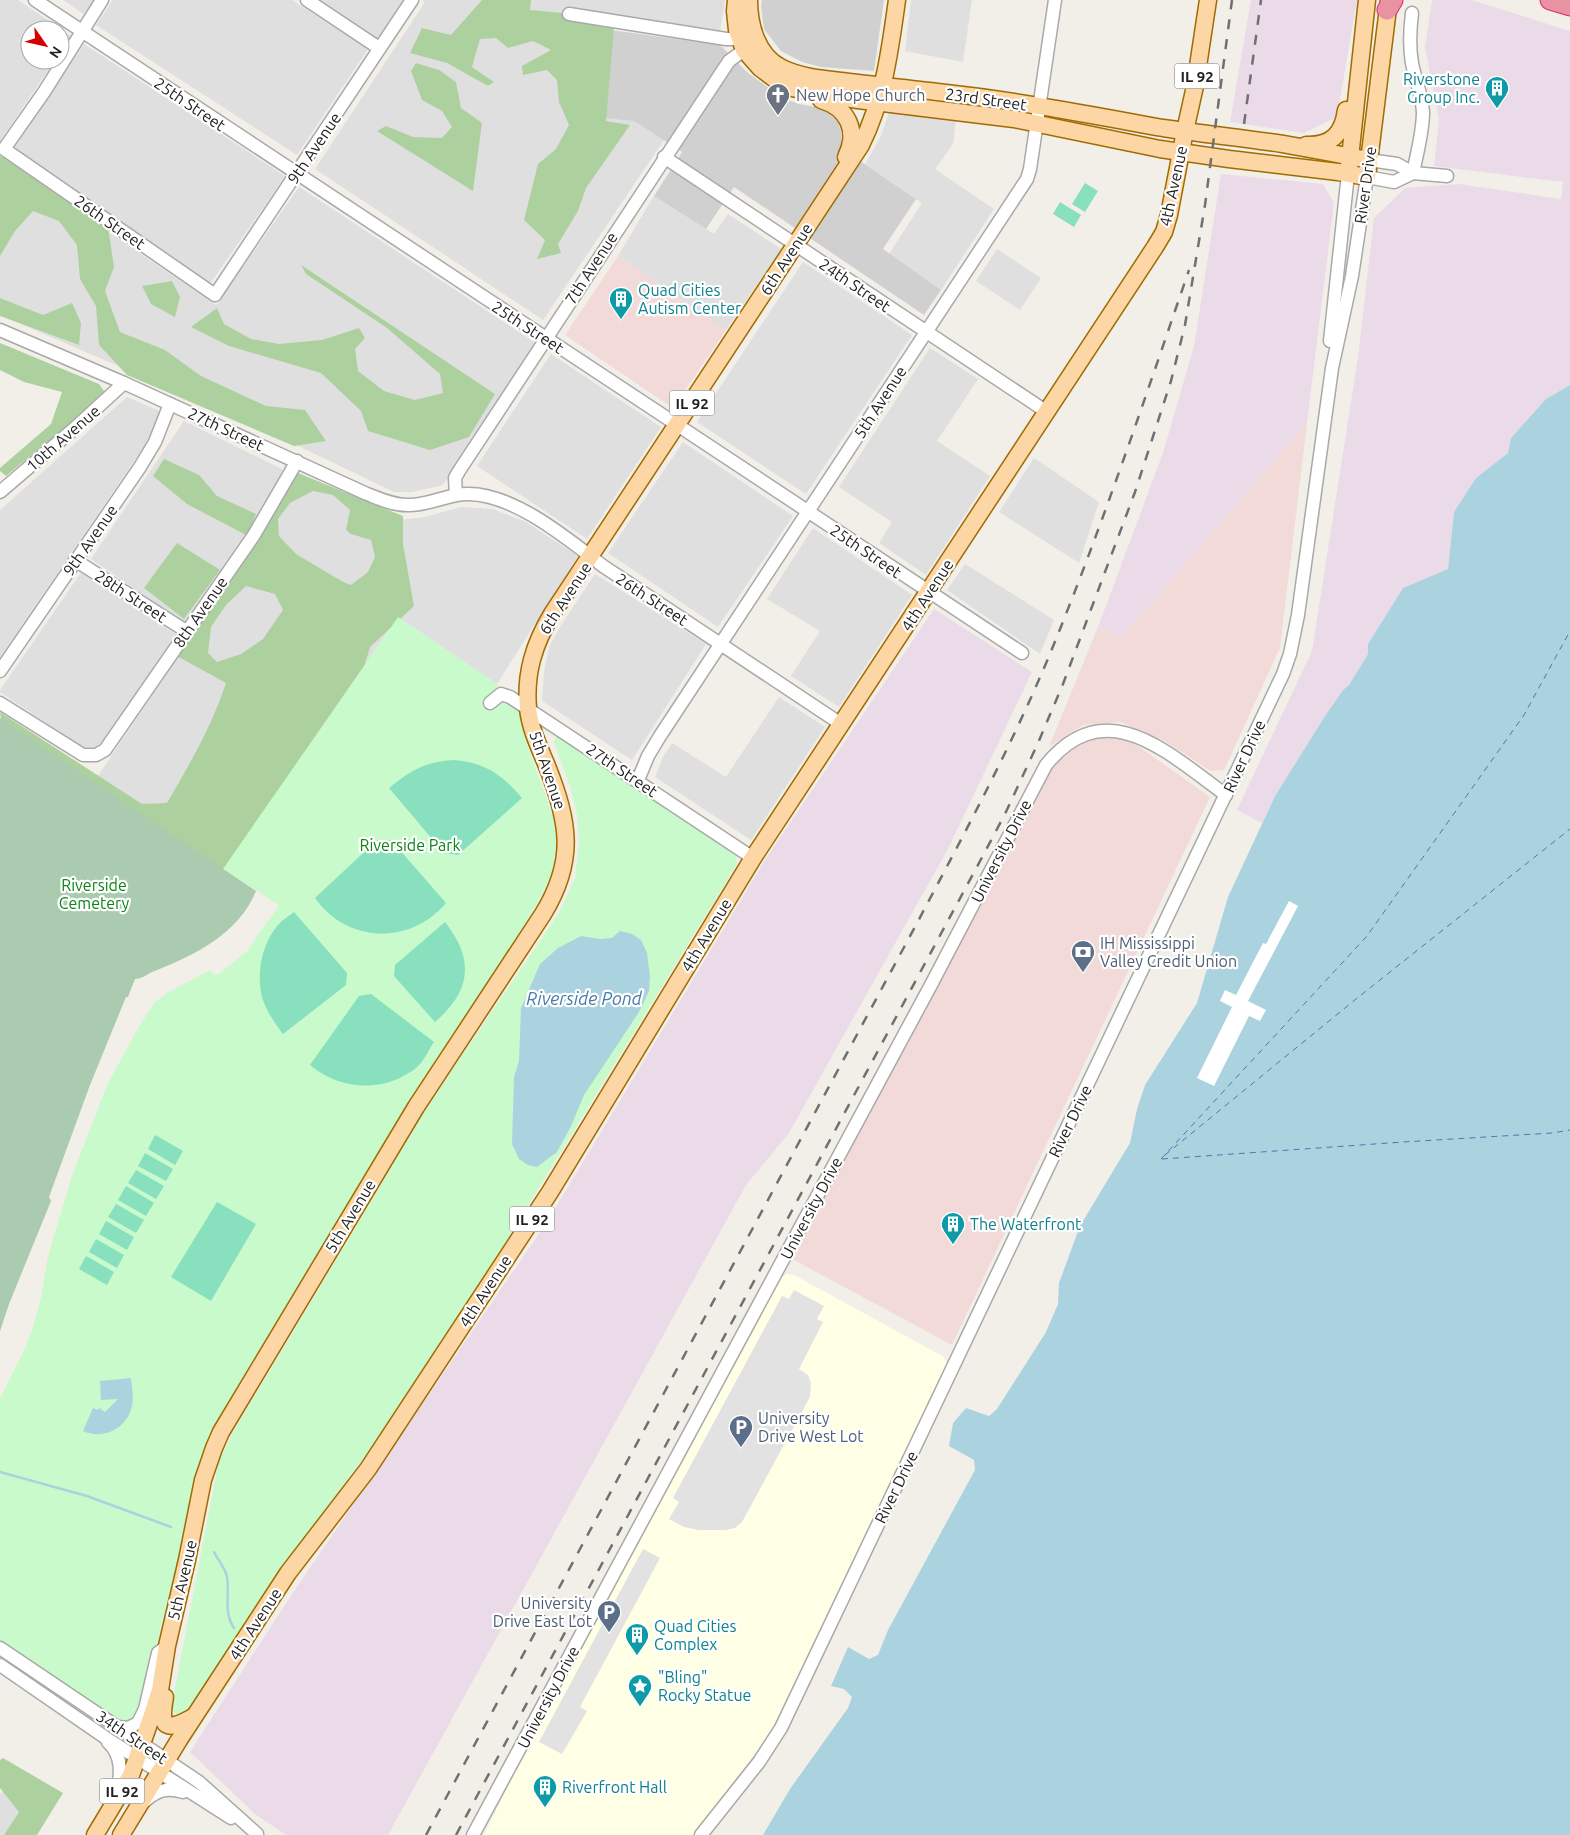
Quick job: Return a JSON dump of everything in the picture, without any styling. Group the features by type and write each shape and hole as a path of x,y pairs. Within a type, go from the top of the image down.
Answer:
{"highway":[{"path":"1550,0 1570,6"}],"main road":[{"path":"736,0 735,11 747,43"},
{"path":"747,43 752,30 749,0"},
{"name":"6th Avenue","path":"528,710 528,677 531,659 536,643 552,614 860,144 874,115 887,70 897,0"},
{"name":"4th Avenue","path":"120,1835 298,1560 382,1449 550,1192 753,858 1164,232 1198,70 1208,0"},
{"name":"River Drive","path":"1348,174 1366,0"},
{"name":"River Drive","path":"1366,177 1390,3"},
{"path":"1284,144 1310,146 1324,143 1332,139 1343,127 1353,64 1364,26"},
{"name":"23rd Street","path":"747,43 760,68 784,86 814,94 946,93 1040,106 1185,131 1284,144 1368,160"},
{"name":"23rd Street","path":"747,43 780,67 789,71 880,94 1014,118 1181,152 1366,177"},
{"path":"784,86 802,96 823,100 838,107 848,121 852,140 850,150 825,200"},
{"name":"5th Avenue","path":"140,1751 160,1690 167,1646 203,1480 221,1432 411,1115 543,914 559,883 566,851 564,818 555,786 534,734 528,710"},
{"path":"167,1646 170,1676 163,1712 164,1722 167,1725 176,1726 196,1715"},
{"name":"IL 92","path":"95,1835 131,1775 140,1751"}],"street":[{"name":"25th Street","path":"35,0 1022,653"},
{"path":"82,31 102,0"},
{"path":"306,0 379,48"},
{"name":"9th Avenue","path":"215,295 412,0"},
{"name":"5th Avenue","path":"638,780 648,756 1027,179 1040,106 1055,0"},
{"path":"1412,13 1410,34 1411,60 1423,113 1413,173"},
{"path":"569,14 747,43"},
{"name":"26th Street","path":"82,31 44,92 4,149 215,295"},
{"name":"7th Avenue","path":"456,496 456,478 459,470 664,157 729,61 747,43"},
{"name":"24th Street","path":"664,157 1047,412"},
{"name":"23rd Street","path":"1368,160 1397,164 1413,173 1447,176"},
{"name":"23rd Street","path":"1366,177 1394,182 1413,173"},
{"name":"River Drive","path":"1332,368 1330,341 1348,174"},
{"name":"River Drive","path":"701,1835 782,1728 1283,674 1294,639 1332,368 1352,276 1366,177"},
{"name":"27th Street","path":"0,330 124,382 367,494 396,504 408,505 456,496"},
{"name":"10th Avenue","path":"0,492 76,428 124,382"},
{"name":"9th Avenue","path":"0,671 145,459 155,442 170,404"},
{"name":"8th Avenue","path":"0,703 84,756 96,755 105,750 254,535 297,461"},
{"name":"26th Street","path":"456,496 467,494 491,497 519,508 841,724"},
{"name":"28th Street","path":"76,560 186,631"},
{"name":"27th Street","path":"490,702 500,694 505,694 638,780 753,858"},
{"name":"University Drive","path":"473,1835 918,1008 1046,765 1054,754 1080,736 1094,731 1110,730 1125,732 1140,737 1156,746 1226,794"},
{"path":"118,1727 128,1728 138,1722 149,1699 158,1653 167,1646"},
{"name":"34th Street","path":"0,1648 118,1727 140,1751"},
{"name":"34th Street","path":"0,1665 96,1730 140,1751 163,1767 192,1794 258,1835"},
{"path":"96,1730 112,1745 119,1759 121,1773 114,1804"},
{"name":"34th Street","path":"163,1767 199,1782 258,1835"},
{"path":"138,1808 158,1791 175,1790 192,1794"},
{"path":"88,1835 105,1820"}],"shaded area":[{"path":"0,0 18,0 47,20 20,20 20,70 48,70 0,141"},
{"path":"63,0 94,0 84,14"},
{"path":"113,0 292,0 368,49 297,155 96,25"},
{"path":"317,0 406,0 379,42"},
{"path":"422,0 725,0 720,32 612,15 611,30 634,121 664,140 543,320 315,169 425,2"},
{"path":"762,0 884,0 874,71 821,67 802,62 781,51 764,29"},
{"path":"911,0 972,0 963,62 905,51"},
{"path":"1251,0 1357,0 1337,117 1304,133 1230,122"},
{"path":"1432,0 1472,0 1570,31 1570,385 1546,399 1511,438 1508,453 1476,478 1454,512 1448,569 1403,588 1368,644 1368,654 1349,685 1343,690 1325,716 1275,796 1262,823 1237,810 1312,651 1358,357 1374,218 1405,188 1459,184 1561,199 1563,182 1434,166 1439,120 1425,47"},
{"path":"611,30 720,45 748,73 783,98 799,104 820,108 837,119 841,131 841,148 916,199 883,249 941,290 924,315 734,187 706,229 654,196 682,152 634,121 604,118"},
{"path":"84,44 285,176 210,284 14,147 66,70 70,70 70,65"},
{"path":"889,112 956,120 953,144 935,169 994,209 941,290 889,254 922,203 865,164 881,136"},
{"path":"0,158 216,305 299,187 536,343 443,485 412,492 394,492 259,427 0,315"},
{"path":"1221,174 1323,184 1334,203 1307,423 1122,637 1098,627 1163,453 1194,346"},
{"path":"654,196 714,234 728,214 781,249 726,330 618,256"},
{"path":"997,249 1041,278 1020,310 976,281"},
{"path":"618,256 726,330 673,408 565,335"},
{"path":"803,262 912,335 806,494 697,422"},
{"path":"930,348 978,379 937,441 990,476 926,575 879,543 892,522 839,487"},
{"path":"551,354 661,427 587,539 477,466"},
{"path":"127,397 162,412 143,448 0,657 0,510"},
{"path":"184,421 284,470 257,517 185,623 91,559"},
{"path":"1307,423 1280,648 1224,770 1211,771 1163,740 1121,722 1083,725 1049,747 1098,627 1122,637"},
{"path":"683,442 793,516 718,627 608,553"},
{"path":"1034,458 1099,502 1079,563 999,512"},
{"path":"298,476 400,520 425,517 461,507 493,509 526,522 578,556 497,684 398,617 223,869 94,782"},
{"path":"813,528 912,595 839,707 791,676 820,631 767,599"},
{"path":"965,564 1054,620 1040,654 947,590"},
{"path":"81,573 177,635 105,741 95,747 82,747 0,692"},
{"path":"595,574 706,644 632,760 542,701 544,672 549,647"},
{"path":"934,609 1032,672 949,847 789,1133 746,1185 388,1835 286,1835 255,1814 190,1752 292,1594 545,1225 765,860"},
{"path":"779,697 825,727 751,840 655,777 663,757 672,743 726,777"},
{"path":"1095,738 1128,739 1210,797 952,1345 792,1259 1051,769 1068,750"},
{"path":"787,1274 794,1275 944,1357 947,1365 771,1732 693,1835 484,1835 503,1796 781,1278"},
{"name":"University Drive West Lot","path":"794,1290 824,1306 817,1319 823,1322 799,1369 808,1375 811,1383 810,1397 742,1522 735,1528 725,1530 699,1530 684,1527 669,1519 679,1502 673,1498 782,1296 789,1299"},
{"name":"University Drive East Lot","path":"643,1549 660,1558 580,1707 587,1711 562,1754 539,1742"},
{"path":"16,1772 29,1835 0,1835 0,1795"}],"green space":[{"path":"482,0 531,0 530,10 562,13 570,19 614,27 606,121 630,125 586,188 578,211 558,244 561,253 537,259 545,240 524,220 538,164 556,149 569,125 559,102 557,80 547,70 523,75 522,66 551,50 533,41 508,48 496,38 480,39 472,67 494,82 488,86 447,63 410,53 422,28 451,35"},
{"path":"416,63 439,70 456,82 461,108 482,123 473,191 377,131 386,126 413,137 442,138 452,127 442,111 422,100 411,71"},
{"path":"0,156 11,159 108,227 114,267 105,291 120,332 165,350 201,376 266,406 305,410 326,441 294,446 127,375 99,345 96,306 80,279 77,245 59,221 33,211 15,231 0,256"},
{"path":"1085,183 1098,191 1085,212 1072,204"},
{"path":"1060,202 1081,215 1074,227 1053,214"},
{"path":"301,265 495,394 469,437 430,450 368,431 361,411 321,373 229,346 191,327 217,308 224,324 251,339 279,344 322,340 359,328 365,338 355,349 358,371 384,391 415,400 443,393 440,374 387,328 306,274"},
{"path":"172,281 180,297 175,317 151,304 142,286"},
{"path":"0,298 43,315 72,303 81,323 79,345 0,316"},
{"path":"0,343 99,384 106,394 6,476 0,471 0,468 51,424 62,392 24,382 0,370"},
{"path":"164,459 199,475 217,496 256,514 248,536 187,504 153,476"},
{"path":"298,473 403,516 403,544 414,606 370,647 354,702 263,823 227,880 2,728 0,712 142,804 167,803 207,730 226,683 175,655","holes":["313,491 333,495 350,510 346,530 351,534 371,540 375,557 368,572 351,585 296,554 279,536 278,519 290,503","246,586 275,594 283,610 263,639 241,654 217,662 208,653 211,627 226,605"]},
{"path":"177,543 220,570 184,619 144,588"},
{"name":"Riverside Park","path":"398,617 497,684 501,699 514,705 520,711 528,747 554,819 557,833 550,879 515,940 426,1078 203,1454 196,1475 176,1573 161,1626 149,1687 136,1718 127,1724 121,1724 0,1643 0,1398 26,1346 33,1327 41,1298 48,1256 72,1176 107,1085 138,1028 155,1002 167,993 210,970 214,975 219,974 247,951 279,905 223,869"},
{"name":"Riverside Cemetery","path":"0,718 256,891 238,920 213,942 183,959 142,978 135,979 90,1085 49,1197 51,1201 0,1331"},
{"path":"556,737 561,737 736,854 737,864 499,1253 371,1448 280,1569 193,1703 182,1714 177,1715 171,1709 219,1460 235,1429 431,1101 559,913 575,878 579,842 577,814 570,786 554,743"},
{"path":"454,760 475,764 492,771 507,782 522,798 458,855 444,853 389,788 404,776 419,768"},
{"path":"377,840 391,840 446,903 432,917 398,932 379,934 361,931 344,924 328,913 315,898"},
{"path":"294,912 347,973 346,985 283,1034 271,1017 262,997 260,968 268,940 282,921"},
{"path":"445,922 461,949 465,974 456,998 435,1022 394,976 395,965"},
{"path":"371,994 434,1042 421,1063 400,1078 376,1085 364,1086 353,1085 330,1078 310,1065 359,996"},
{"path":"155,1135 183,1151 175,1165 148,1149"},
{"path":"145,1153 173,1169 166,1181 138,1166"},
{"path":"136,1170 164,1186 156,1199 128,1183"},
{"path":"126,1186 154,1203 146,1216 118,1200"},
{"path":"217,1202 256,1224 211,1301 171,1277"},
{"path":"116,1204 144,1220 136,1233 108,1217"},
{"path":"106,1221 134,1237 127,1250 99,1234"},
{"path":"96,1239 124,1255 117,1268 89,1252"},
{"path":"86,1256 114,1272 107,1285 79,1269"},
{"path":"3,1758 63,1793 37,1835 4,1835 19,1812 0,1788 0,1760"}],"water":[{"path":"1570,385 1570,1835 763,1835 790,1789 848,1708 852,1697 844,1689 831,1686 848,1647 869,1659 878,1655 888,1630 975,1470 974,1460 949,1446 953,1423 966,1408 989,1416 997,1409 1046,1332 1058,1304 1059,1283 1080,1226 1130,1143 1137,1109 1145,1085 1197,1003 1228,897 1275,796 1325,716 1343,690 1349,685 1368,654 1368,644 1403,588 1448,569 1454,512 1476,478 1508,453 1511,438 1546,399"},
{"name":"Riverside Pond","path":"620,931 632,934 641,940 647,953 650,976 649,991 639,1012 584,1095 571,1126 557,1152 537,1167 528,1165 519,1159 512,1144 514,1077 519,1061 521,1008 540,964 558,948 581,936 600,939 612,938"},
{"path":"131,1378 133,1403 125,1421 120,1426 106,1433 98,1434 83,1431 93,1408 98,1410 99,1408 105,1412 118,1399 101,1400 100,1381"}],"pier":[{"path":"1289,901 1298,906 1248,1001 1266,1010 1260,1021 1249,1016 1214,1086 1197,1078 1232,1007 1220,1001 1225,990 1236,995 1263,943 1266,944"}],"waterway":[{"path":"0,1472 87,1496 171,1527"},
{"path":"214,1552 226,1574 228,1610 234,1628"}],"ferry route":[{"path":"1161,1159 1367,936 1524,715 1570,631"},
{"path":"1165,1155 1356,999 1570,829"},
{"path":"1162,1159 1552,1133 1570,1130"}],"railway":[{"path":"456,1835 1005,814 1063,684 1135,492 1171,381 1185,325 1205,205 1232,0"},
{"path":"1244,124 1261,0"},
{"path":"426,1835 916,925 1001,761 1047,661 1085,564 1121,467 1189,270"}],"place":[{"name":"Riverstone Group Inc.","path":"1497,109"},
{"name":"New Hope Church","path":"778,116"},
{"name":"Quad Cities Autism Center","path":"621,320"},
{"name":"IH Mississippi Valley Credit Union","path":"1083,973"},
{"name":"The Waterfront","path":"953,1245"},
{"name":"University Drive West Lot","path":"741,1448"},
{"name":"University Drive East Lot","path":"609,1633"},
{"name":"Quad Cities Complex","path":"637,1656"},
{"name":"\"Bling\" Rocky Statue","path":"640,1707"},
{"name":"Riverfront Hall","path":"545,1808"}]}
